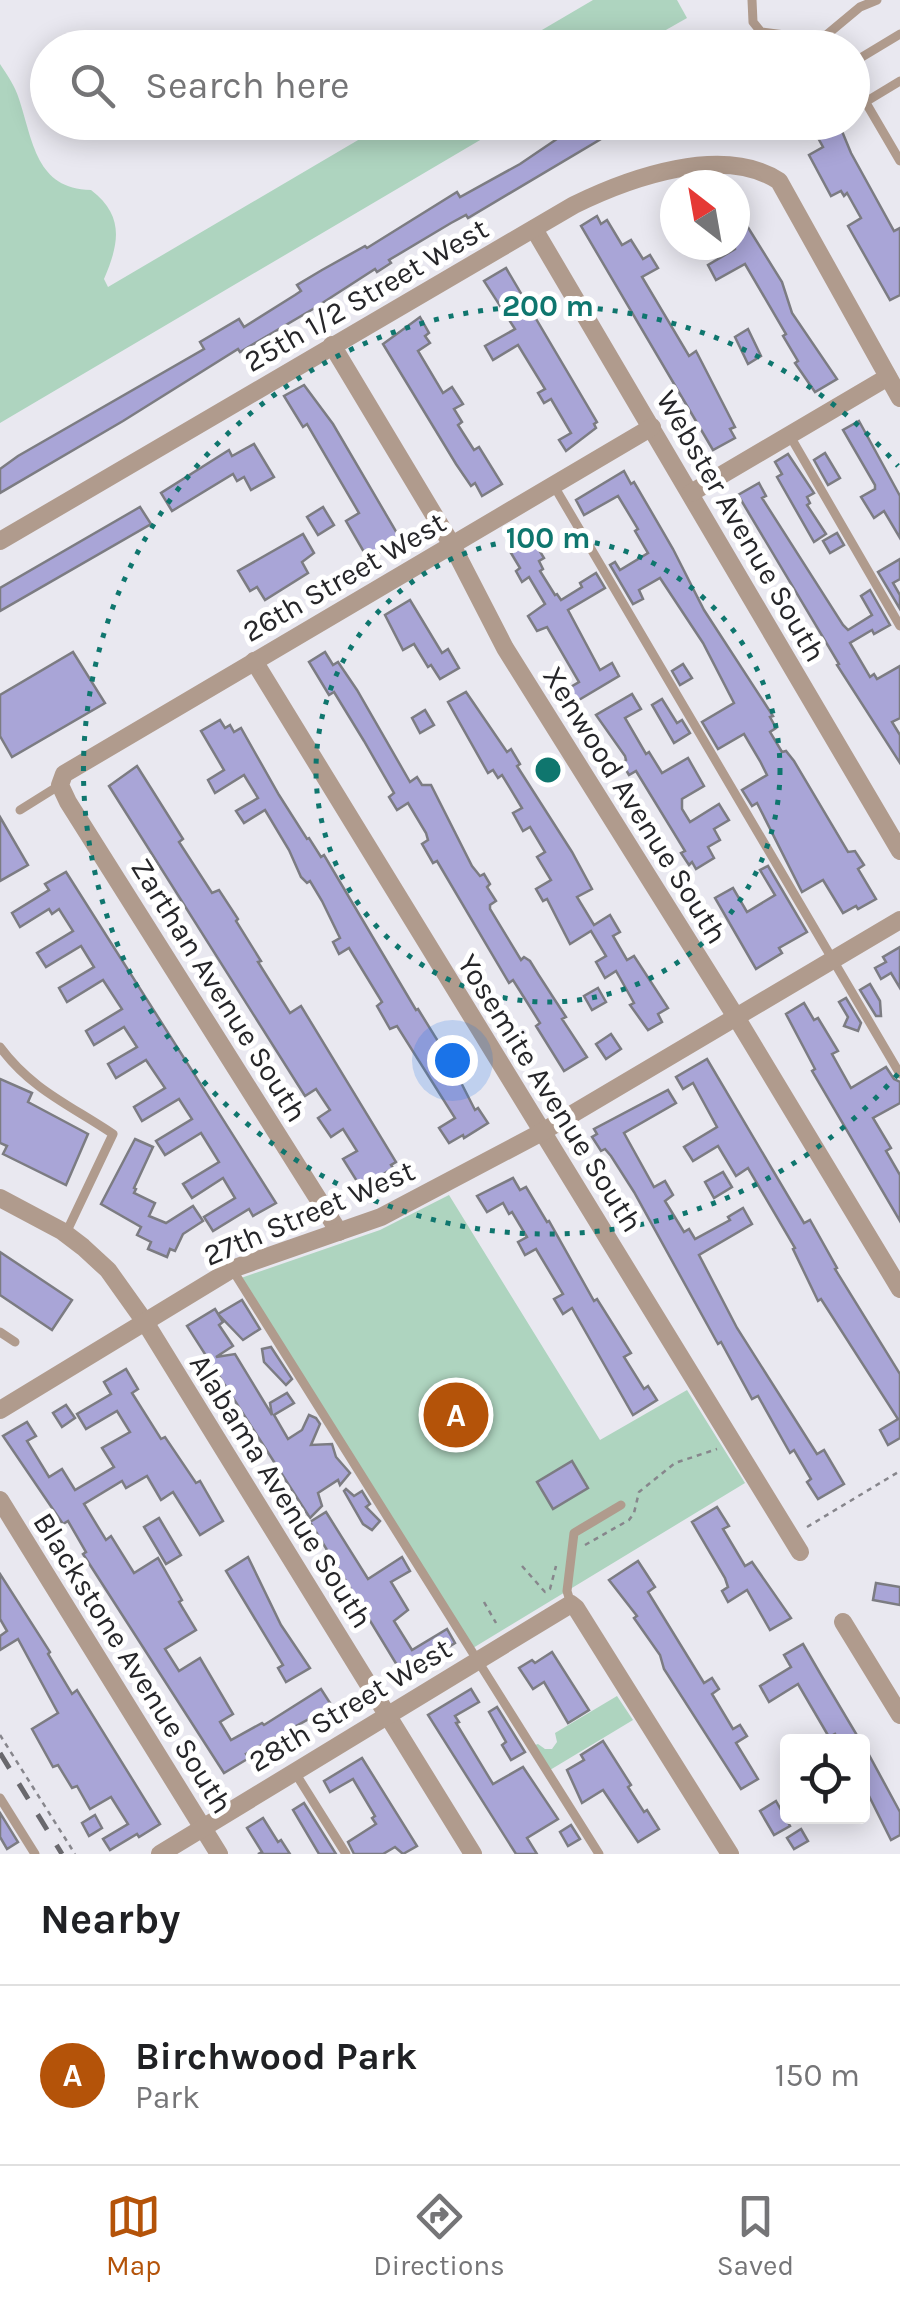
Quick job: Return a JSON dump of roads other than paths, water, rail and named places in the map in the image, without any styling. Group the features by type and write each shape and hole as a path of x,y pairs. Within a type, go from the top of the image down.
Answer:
{"street":[{"name":"25th 1/2 Street West","path":"0,541 534,229 613,186 654,174 704,166 748,168 780,181 888,376"},
{"name":"Webster Avenue South","path":"534,229 900,852"},
{"name":"Xenwood Avenue South","path":"332,346 452,545 505,648 736,1017 900,1289"},
{"path":"691,493 888,376 900,398"},
{"name":"26th Street West","path":"62,780 652,427"},
{"name":"Yosemite Avenue South","path":"254,662 795,1545"},
{"name":"Zarthan Avenue South","path":"62,780 68,802 339,1232"},
{"name":"27th Street West","path":"0,1410 232,1269 382,1217 542,1132 900,920"},
{"name":"Alabama Avenue South","path":"0,1198 66,1234 108,1270 473,1854"},
{"name":"Blackstone Avenue South","path":"0,1500 219,1854"},
{"path":"570,1604 730,1854"},
{"name":"28th Street West","path":"160,1854 570,1604"},
{"path":"842,1622 900,1715"}],"lane":[{"path":"752,0 753,22 759,30"},
{"path":"848,0 860,8"},
{"path":"833,30 877,0"},
{"path":"870,52 900,34"},
{"path":"870,99 900,81"},
{"path":"870,108 900,161"},
{"path":"790,436 900,626"},
{"path":"553,486 900,1074"},
{"path":"20,810 62,780"},
{"path":"0,1047 18,1072 113,1134 66,1234"},
{"path":"232,1269 599,1854"},
{"path":"0,1332 15,1342"},
{"path":"570,1604 566,1591 574,1533 621,1505"},
{"path":"294,1771 346,1854"},
{"path":"0,1798 35,1854"}],"railway":[{"path":"0,1753 62,1854"}],"place":[{"name":"Birchwood Park","path":"456,1415"}]}
